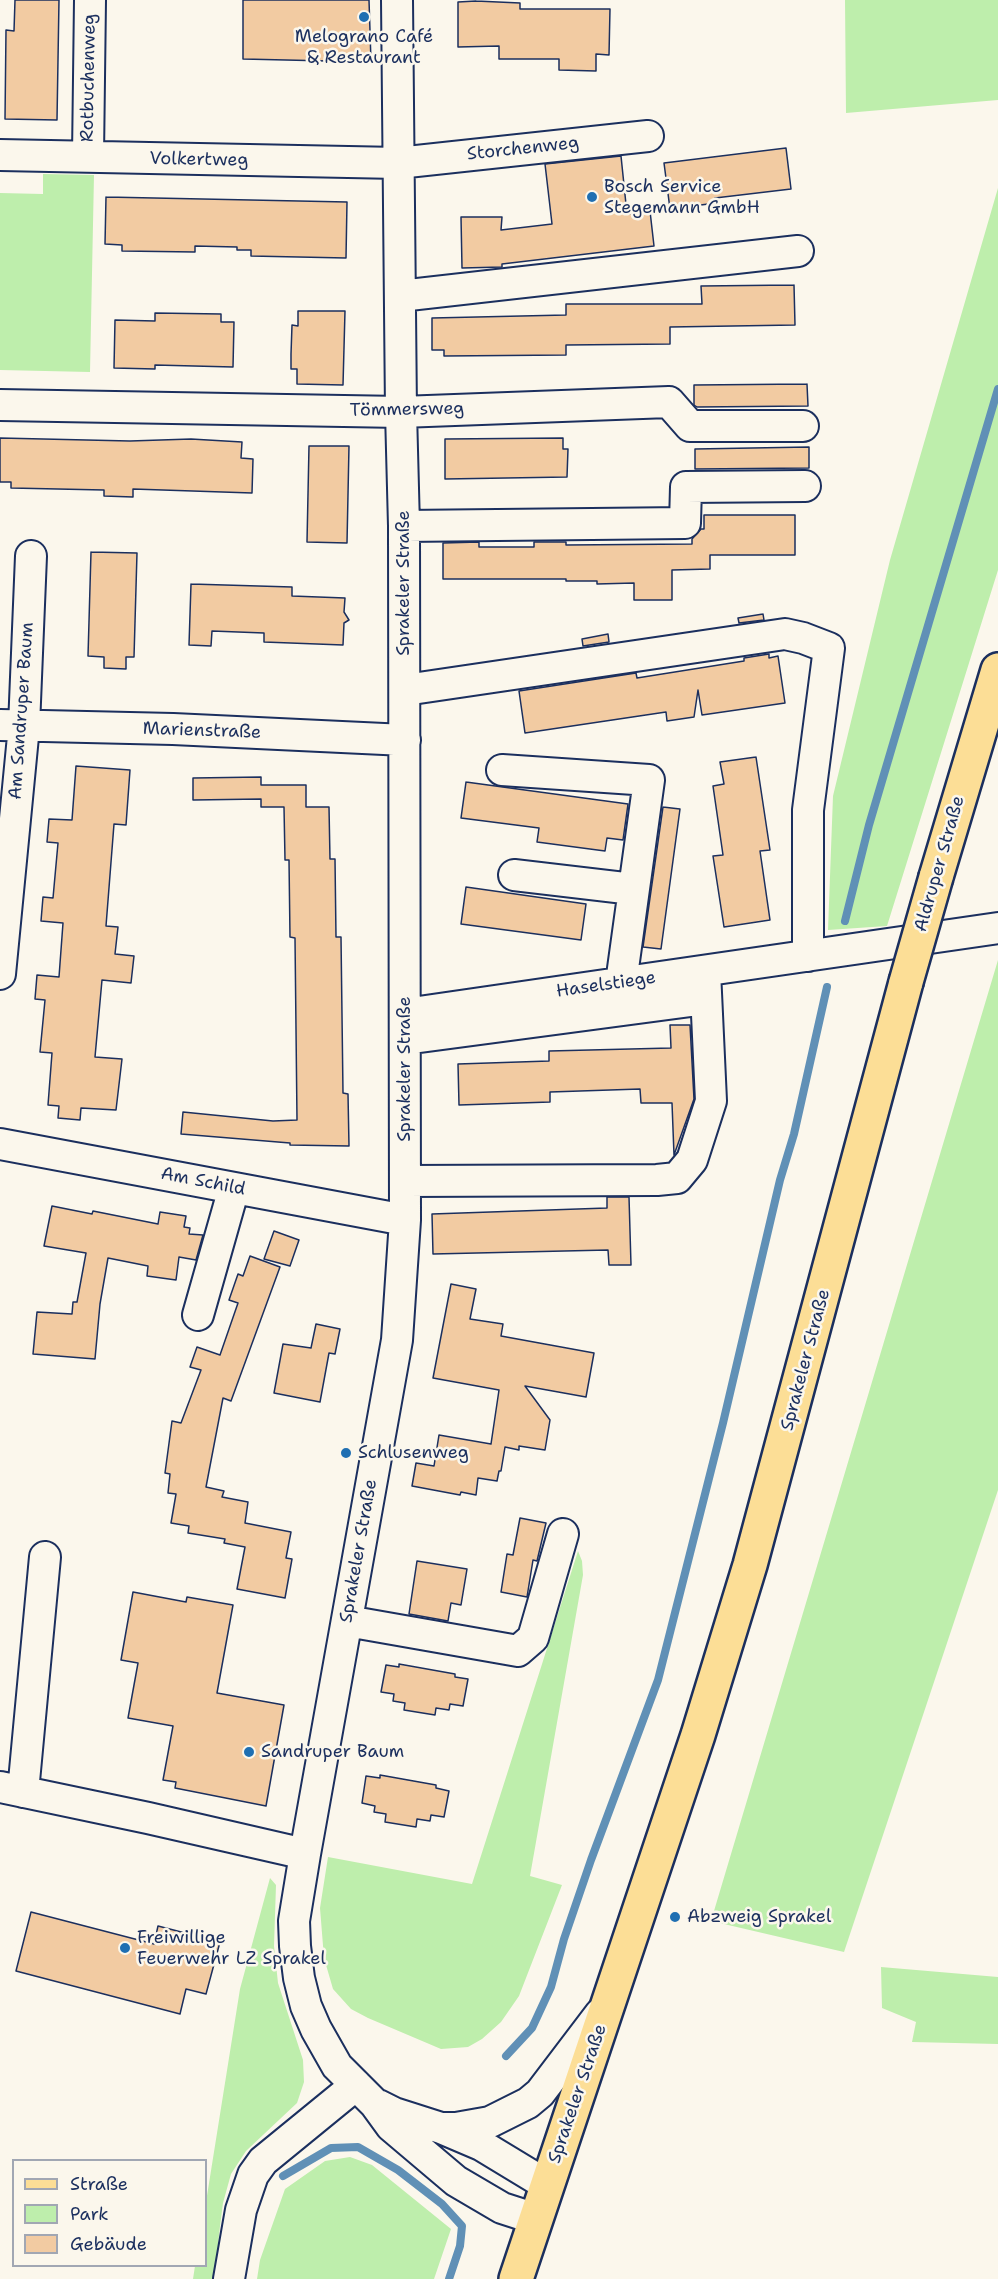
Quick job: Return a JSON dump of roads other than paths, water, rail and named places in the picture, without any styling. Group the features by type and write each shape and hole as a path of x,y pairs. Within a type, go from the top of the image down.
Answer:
{"main road":[{"name":"Aldruper Straße","path":"886,1059 936,877 998,670"},
{"name":"Sprakeler Straße","path":"516,2279 698,1735 750,1565 886,1059"}],"street":[{"name":"Rotbuchenweg","path":"88,156 90,0"},
{"name":"Sprakeler Straße","path":"397,0 404,526 405,1220 397,1340 305,1854 294,1921 295,1946 301,1987 310,2017 338,2066 392,2126 456,2181 502,2208 536,2219"},
{"name":"Storchenweg","path":"398,163 648,136"},
{"name":"Volkertweg","path":"0,155 398,163"},
{"path":"400,296 798,251"},
{"name":"Tömmersweg","path":"0,405 401,412 669,402 690,426 804,426"},
{"path":"404,526 685,523 686,487 805,486"},
{"name":"Am Sandruper Baum","path":"0,974 12,726 31,556"},
{"path":"405,690 785,634 829,648 807,810 808,956"},
{"name":"Marienstraße","path":"12,726 173,729 405,740"},
{"path":"502,770 648,780 621,982"},
{"path":"514,875 633,889"},
{"name":"Haselstiege","path":"405,1026 621,982 705,985 808,956 998,928"},
{"path":"405,1026 705,985 711,1101 692,1160 677,1178 405,1181"},
{"name":"Am Schild","path":"0,1143 405,1220"},
{"path":"198,1315 234,1188"},
{"path":"347,1621 518,1651 533,1638 563,1534"},
{"path":"45,1557 12,1790 305,1854"},
{"name":"Sprakeler Straße","path":"441,2127 456,2128 490,2122 528,2103 540,2093 609,2002"},
{"name":"Sprakeler Straße","path":"365,2095 394,2113 441,2127 487,2148 547,2185"},
{"path":"230,2279 242,2210 253,2175 263,2161 365,2095"}],"waterway":[{"path":"845,921 869,825 998,389"},
{"path":"506,2056 532,2028 551,1987 564,1939 591,1860 658,1680 723,1423 780,1180 794,1134 827,987"},
{"path":"283,2176 331,2148 358,2147 398,2170 442,2204 462,2226 460,2246 449,2279"}],"place":[{"name":"Melograno Café & Restaurant","path":"364,17"},
{"name":"Bosch Service Stegemann GmbH","path":"592,197"},
{"name":"Schlusenweg","path":"346,1453"},
{"name":"Sandruper Baum","path":"249,1752"},
{"name":"Abzweig Sprakel","path":"675,1917"},
{"name":"Freiwillige Feuerwehr LZ Sprakel","path":"125,1948"}]}
